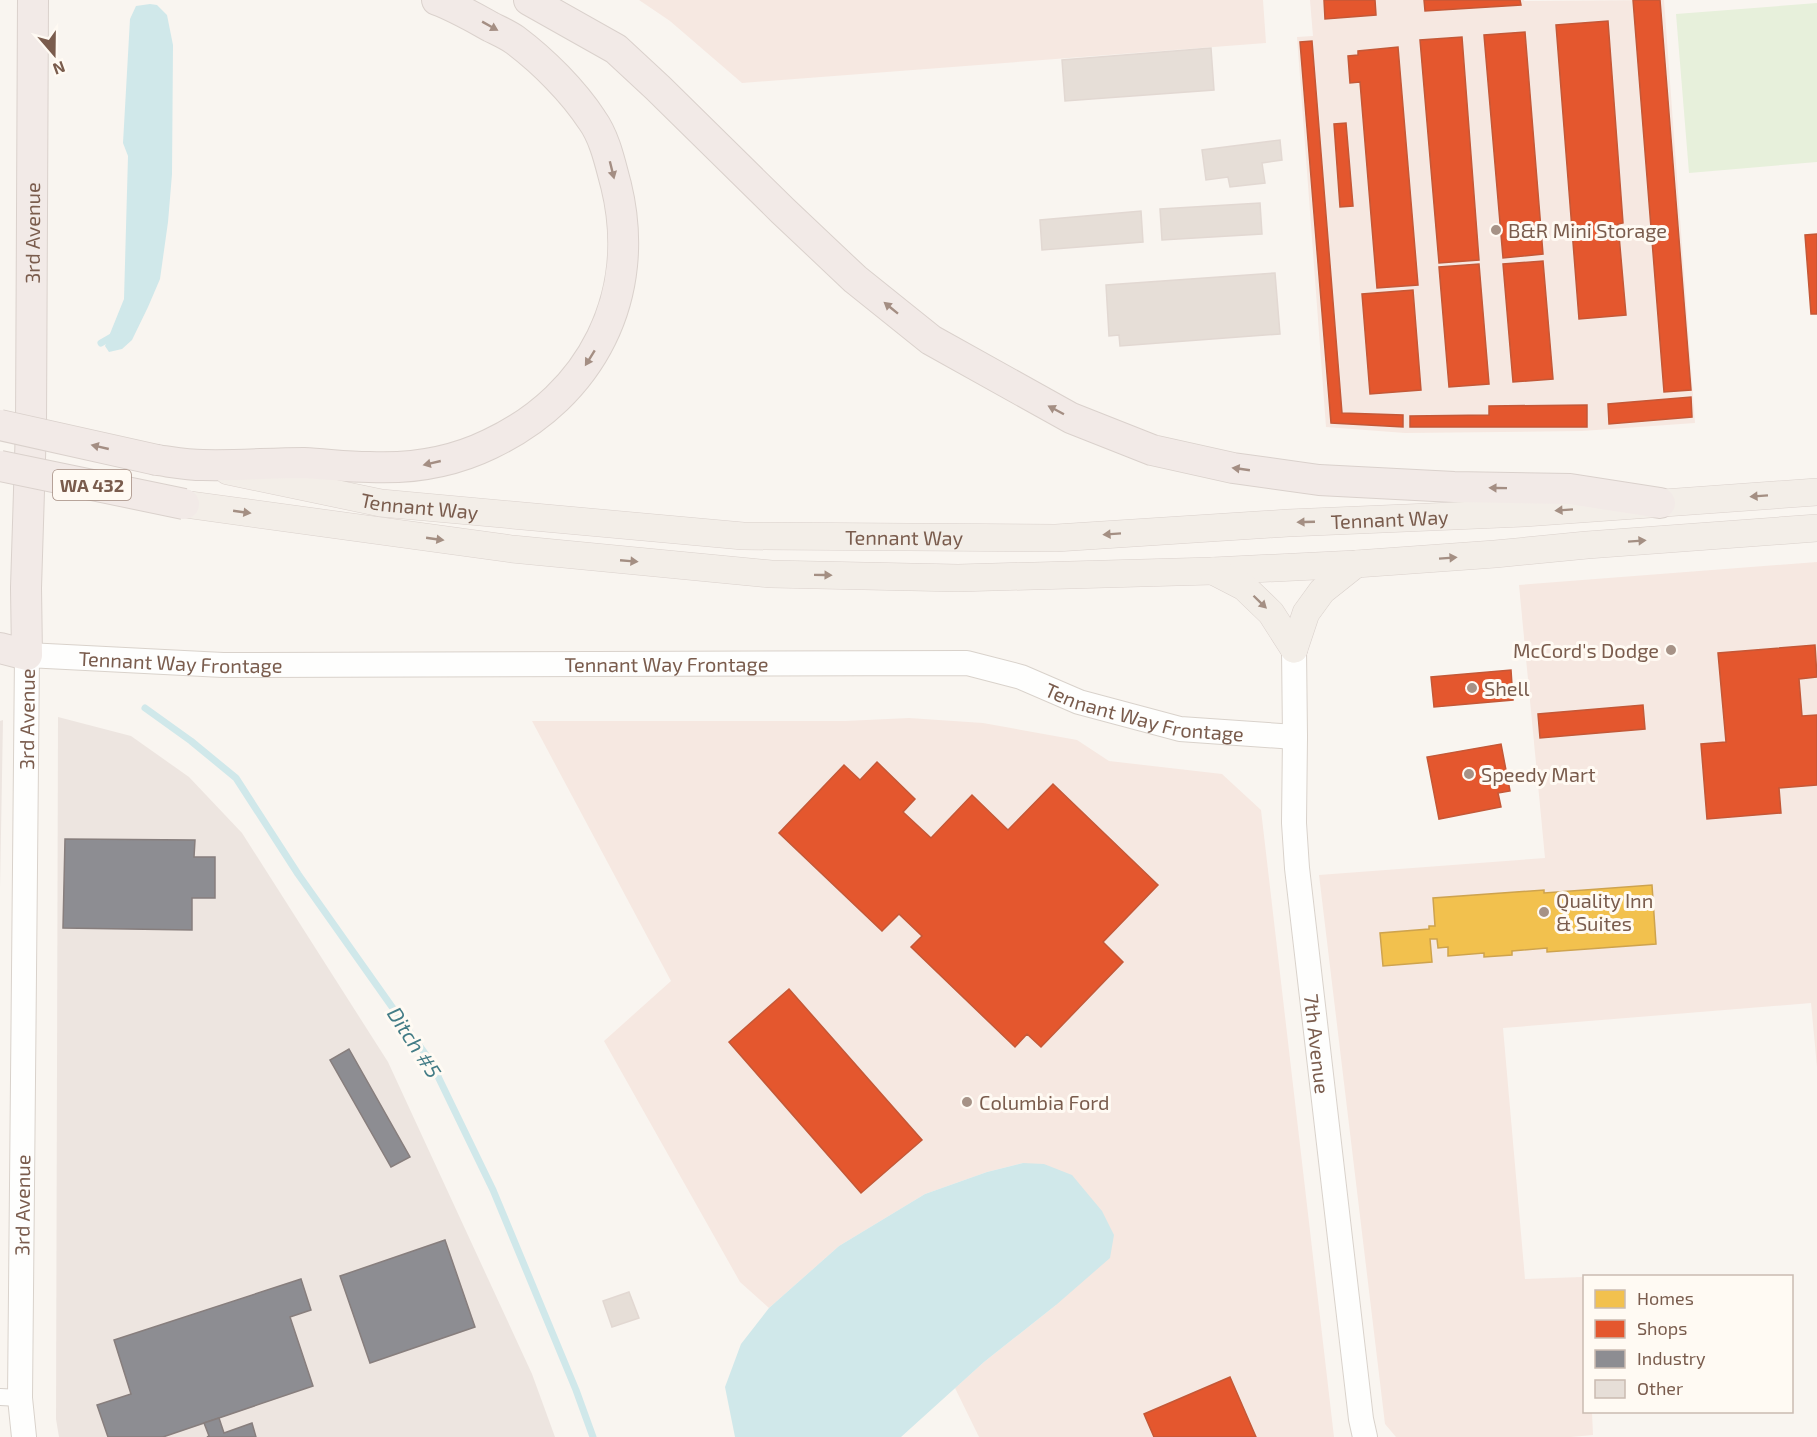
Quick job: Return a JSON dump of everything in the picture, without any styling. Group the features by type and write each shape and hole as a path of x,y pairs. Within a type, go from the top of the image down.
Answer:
{"highway":[{"name":"3rd Avenue","path":"14,651 26,588 31,426 33,0"},
{"path":"200,465 305,464 372,468 416,466 455,458 489,445 543,413 590,360 606,329 616,300 622,262 623,233 618,196 609,158 593,121 564,84 514,39 457,8 437,0"},
{"path":"529,0 616,49 855,279 931,340 1071,418 1152,450 1233,468 1319,480 1454,487 1570,489 1660,503"},
{"name":"Tennant Way","path":"0,424 157,460 200,465"},
{"name":"Tennant Way","path":"0,466 184,504"}],"main road":[{"name":"Tennant Way","path":"200,465 381,503 743,536 1056,538 1288,523 1524,513 1817,492"},
{"name":"Tennant Way","path":"184,504 512,549 771,574 958,578 1212,571 1356,564 1817,528"},
{"path":"1294,650 1306,613 1322,591 1356,564"},
{"path":"1212,571 1244,587 1271,613 1294,650"},
{"name":"7th Avenue","path":"1294,650 1294,823 1297,868 1361,1419 1365,1437"},
{"name":"Tennant Way Frontage","path":"14,651 223,665 967,663 1021,677 1079,702 1180,729 1295,737"},
{"name":"3rd Avenue","path":"14,651 10,1397 24,1437"}],"shaded area":[{"path":"639,0 1263,0 1266,43 742,83 670,21"},
{"name":"B&R Mini Storage","path":"1310,0 1664,0 1695,423 1582,431 1405,433 1326,427 1297,37 1313,36"},
{"path":"1817,562 1817,1067 1811,1003 1503,1028 1525,1279 1582,1277 1583,1413 1592,1413 1593,1435 1396,1437 1385,1424 1319,875 1545,858 1519,585"},
{"path":"58,717 131,736 189,777 242,833 388,1062 532,1374 555,1437 59,1437 56,1419"},
{"name":"Columbia Ford","path":"909,718 983,723 1077,740 1109,761 1222,774 1261,810 1334,1437 979,1437 955,1388 1056,1305 1023,1163 987,1172 925,1194 839,1246 769,1308 740,1282 604,1041 671,981 532,721 845,721"},
{"path":"3,720 0,889 0,721"}],"green space":[{"path":"1817,3 1817,162 1689,173 1676,14"}],"water":[{"path":"157,5 167,15 173,45 172,174 168,222 160,279 148,307 132,340 122,349 109,352 105,346 124,299 128,156 123,143 130,19 136,6"},
{"path":"1023,1163 1044,1164 1072,1175 1102,1211 1114,1235 1110,1258 1056,1305 984,1362 901,1437 735,1437 725,1387 741,1344 769,1308 839,1246 925,1194 987,1172"}],"building: Homes":[{"name":"Quality Inn & Suites","path":"1652,885 1656,944 1547,952 1547,948 1512,951 1512,955 1484,957 1484,953 1448,956 1448,947 1438,948 1437,939 1430,939 1432,962 1383,966 1380,933 1429,929 1429,926 1435,926 1433,898"}],"building: Shops":[{"path":"1324,0 1375,0 1376,15 1325,19"},
{"path":"1424,0 1520,0 1521,5 1425,11"},
{"path":"1633,0 1660,0 1691,390 1664,392"},
{"path":"1608,21 1623,223 1618,224 1626,315 1579,319 1556,25"},
{"path":"1525,32 1543,254 1503,258 1484,35"},
{"path":"1462,37 1479,260 1439,263 1420,40"},
{"path":"1312,41 1342,413 1403,415 1403,427 1331,423 1300,42"},
{"path":"1398,47 1418,285 1377,288 1360,82 1350,83 1348,56 1358,55 1358,51"},
{"path":"1346,123 1353,206 1340,207 1334,124"},
{"path":"1817,234 1817,314 1811,314 1805,235"},
{"path":"1543,261 1553,379 1513,382 1503,264"},
{"path":"1479,264 1489,384 1449,387 1439,267"},
{"path":"1413,290 1421,390 1370,394 1362,294"},
{"path":"1691,397 1692,417 1609,424 1608,404"},
{"path":"1587,405 1587,427 1410,427 1410,416 1489,415 1489,406"},
{"path":"1815,645 1817,677 1799,679 1802,716 1817,715 1817,785 1779,788 1781,813 1707,819 1701,744 1726,742 1718,653"},
{"name":"Shell","path":"1511,670 1513,700 1434,707 1431,677"},
{"path":"1643,705 1645,729 1540,738 1538,714"},
{"name":"Speedy Mart","path":"1501,744 1510,791 1498,793 1501,807 1439,819 1427,757"},
{"path":"877,762 915,799 903,812 931,838 972,795 1008,830 1053,784 1158,885 1103,942 1123,962 1041,1047 1027,1034 1015,1047 911,947 922,936 899,914 882,931 779,833 844,765 860,780"},
{"path":"789,989 922,1140 861,1193 729,1042"},
{"path":"1230,1377 1256,1437 1154,1437 1144,1414"}],"building: Industry":[{"path":"65,839 195,840 194,857 215,857 215,898 192,898 192,930 63,928"},
{"path":"349,1049 410,1157 391,1167 330,1060"},
{"path":"445,1240 475,1327 370,1363 340,1276"},
{"path":"301,1279 311,1310 290,1317 313,1386 163,1437 108,1437 97,1405 131,1394 114,1340"},
{"path":"219,1418 224,1433 252,1423 256,1437 207,1437 209,1436 204,1423"}],"building: Other":[{"path":"1211,48 1214,90 1065,101 1062,60"},
{"path":"1280,140 1282,160 1262,163 1265,183 1230,187 1228,177 1206,180 1202,150"},
{"path":"1260,203 1262,234 1162,240 1160,209"},
{"path":"1141,211 1143,242 1042,250 1040,220"},
{"path":"1275,273 1280,334 1120,346 1119,335 1109,336 1106,285"},
{"path":"629,1292 639,1318 612,1327 603,1301"}],"waterway":[{"path":"101,343 115,335"},
{"name":"Ditch #5","path":"145,708 191,741 236,778 298,874 431,1062 493,1190 576,1390 593,1437"}],"place":[{"name":"B&R Mini Storage","path":"1496,230"},
{"name":"McCord's Dodge","path":"1671,650"},
{"name":"Shell","path":"1472,688"},
{"name":"Speedy Mart","path":"1469,774"},
{"name":"Quality Inn & Suites","path":"1544,912"},
{"name":"Columbia Ford","path":"967,1102"}]}
